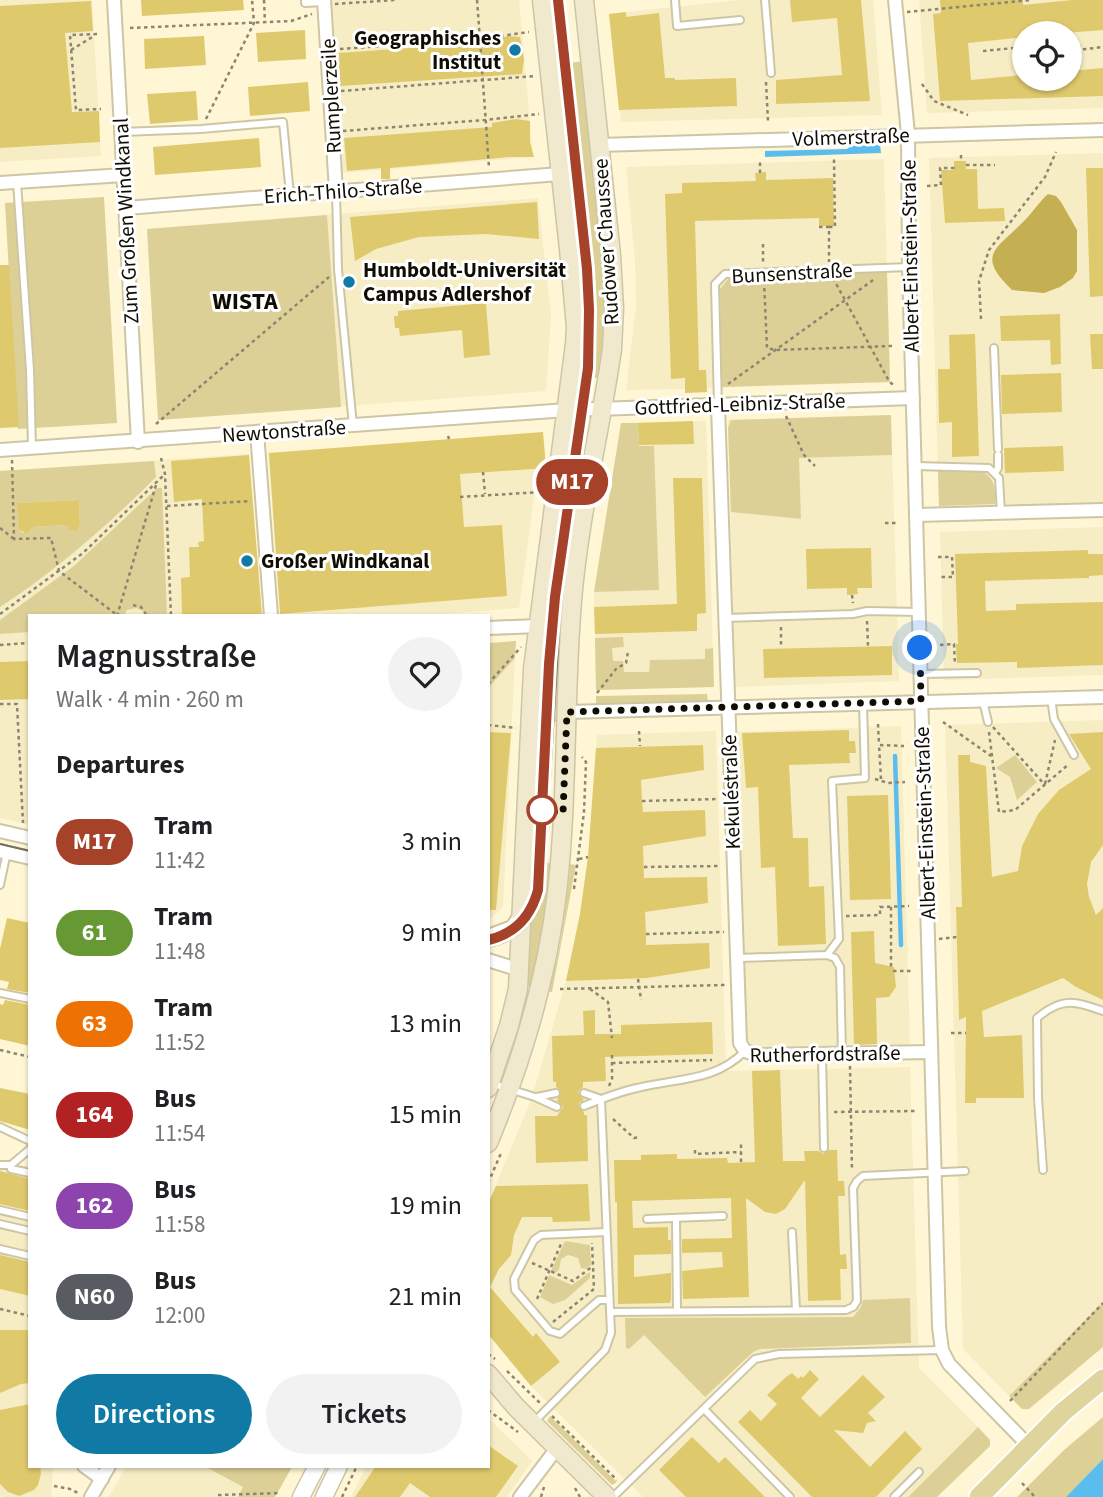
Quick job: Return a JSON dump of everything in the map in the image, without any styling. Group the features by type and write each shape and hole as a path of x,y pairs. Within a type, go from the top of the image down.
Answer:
{"main road":[{"name":"Rudower Chaussee","path":"490,1082 518,989 534,669 576,327 542,0"},
{"name":"Rudower Chaussee","path":"490,1138 509,1090 538,994 555,906 561,858 572,601 612,349 614,307 584,0"},
{"path":"490,1376 516,1407 528,1429 558,1448 607,1497"},
{"path":"979,1497 1028,1445 1103,1379"},
{"path":"490,1392 516,1407"}],"street":[{"name":"Zum Großen Windkanal","path":"114,0 138,442"},
{"name":"Rumplerzeile","path":"325,4 336,191"},
{"name":"Albert-Einstein-Straße","path":"896,7 908,134 920,674 939,1327 942,1350"},
{"name":"Volmerstraße","path":"599,145 1103,130"},
{"name":"Erich-Thilo-Straße","path":"125,208 560,174"},
{"path":"0,183 124,176"},
{"name":"Gottfried-Leibniz-Straße","path":"567,410 913,398"},
{"name":"Kekuléstraße","path":"719,406 737,1027 740,1043 745,1051"},
{"name":"Newtonstraße","path":"6,450 567,410"},
{"path":"257,432 271,614"},
{"path":"917,515 1103,510"},
{"path":"490,628 538,626"},
{"path":"567,712 1103,697"},
{"path":"0,831 26,838"},
{"path":"3,852 28,858"},
{"path":"490,935 512,927 523,909"},
{"path":"490,961 520,970"},
{"name":"Rutherfordstraße","path":"745,1051 758,1055 931,1052"},
{"path":"942,1350 949,1364 1028,1445"},
{"path":"520,1497 558,1448"},
{"path":"87,1468 102,1479"},
{"path":"86,1496 102,1479 108,1468"},
{"path":"301,1497 316,1468"},
{"path":"324,1497 338,1468"}],"lane":[{"path":"305,0 305,3 325,4"},
{"path":"675,0 677,26 740,20"},
{"path":"765,0 771,73"},
{"path":"122,132 283,122 290,195"},
{"path":"18,182 30,370 32,448"},
{"path":"336,191 338,269 353,426"},
{"name":"Bunsenstraße","path":"719,406 715,284 724,274 909,267"},
{"path":"994,348 998,452 998,468 995,473"},
{"path":"916,466 989,468 999,478 1001,513"},
{"path":"726,618 920,611"},
{"path":"920,674 977,673"},
{"path":"1051,698 1054,719 1074,755"},
{"path":"982,699 988,722"},
{"path":"827,955 839,939 840,916 832,781 865,778 863,703"},
{"path":"0,885 3,852"},
{"path":"736,958 827,955 835,958 840,967 842,1054"},
{"path":"0,993 28,999"},
{"path":"1044,1170 1038,1098 1037,1018 1050,1007 1062,1002 1082,1002 1103,1011"},
{"name":"Rutherfordstraße","path":"584,1106 636,1088 718,1071 731,1065 745,1051"},
{"path":"821,1054 824,1148"},
{"path":"490,1085 535,1097 557,1107"},
{"path":"535,1097 556,1093"},
{"path":"528,1429 605,1350 611,1333 601,1099 583,1093"},
{"path":"0,1128 28,1140"},
{"path":"0,1166 10,1165 28,1151"},
{"path":"10,1165 11,1169 28,1173"},
{"path":"612,1312 846,1310 853,1307 857,1301 853,1188 857,1181 863,1177 965,1171"},
{"path":"0,1210 28,1217"},
{"path":"646,1219 723,1216"},
{"path":"676,1217 677,1311"},
{"path":"0,1224 28,1231"},
{"path":"792,1231 796,1309"},
{"path":"606,1232 541,1235 534,1240 514,1279 515,1290 529,1308 550,1331 561,1334 600,1300 609,1300"},
{"path":"0,1249 28,1256"},
{"path":"614,1497 755,1359 779,1353 942,1350"},
{"path":"704,1409 790,1497"},
{"path":"894,1497 919,1472"}],"path":[{"path":"201,129 254,23 252,0"},
{"path":"264,0 265,23"},
{"path":"130,29 291,21 325,4 395,0"},
{"path":"477,0 490,181"},
{"path":"896,7 1031,0"},
{"path":"328,49 435,44 531,31"},
{"path":"71,50 97,34 70,35 71,50 76,110 102,109"},
{"path":"1082,49 1103,47"},
{"path":"983,51 1012,49"},
{"path":"768,121 766,74 771,73"},
{"path":"330,91 536,76"},
{"path":"922,84 934,101 968,115"},
{"path":"333,132 540,114"},
{"path":"981,319 979,281 989,250 1045,177 1056,152"},
{"path":"961,155 961,161"},
{"path":"819,227 835,227 834,159"},
{"path":"760,161 760,173"},
{"path":"966,164 995,164"},
{"path":"927,186 941,185 940,168 958,168"},
{"path":"829,227 829,270 893,384"},
{"path":"763,244 767,348 775,350 892,346"},
{"path":"718,390 890,268"},
{"path":"156,424 338,269"},
{"path":"786,416 804,455 815,466"},
{"path":"6,450 14,539"},
{"path":"161,458 165,474 171,614"},
{"path":"483,472 485,495"},
{"path":"0,614 93,544 165,474"},
{"path":"118,614 158,482"},
{"path":"460,497 544,492"},
{"path":"167,506 262,500"},
{"path":"885,523 897,523"},
{"path":"0,528 14,539 51,538 59,571 114,614"},
{"path":"938,558 952,557 954,567 953,577 938,577"},
{"path":"133,605 141,607 146,614"},
{"path":"867,611 868,646"},
{"path":"781,616 781,648"},
{"path":"0,645 28,643"},
{"path":"490,682 525,644"},
{"path":"940,645 954,644 955,673"},
{"path":"597,693 616,668 626,663 628,652"},
{"path":"0,704 17,704 26,838"},
{"path":"943,722 992,757"},
{"path":"988,722 1045,785"},
{"path":"988,722 999,812 1015,810 1074,760 1074,755"},
{"path":"878,724 881,779"},
{"path":"490,725 518,728"},
{"path":"1045,785 1045,774 1058,726"},
{"path":"639,731 640,746"},
{"path":"879,746 904,746"},
{"path":"865,778 891,783 904,782"},
{"path":"642,801 720,799"},
{"path":"579,859 588,857"},
{"path":"644,867 722,866"},
{"path":"840,916 880,915 880,907 909,906"},
{"path":"892,907 892,969 911,971"},
{"path":"646,934 724,932"},
{"path":"928,941 957,937"},
{"path":"638,979 641,1000"},
{"path":"560,989 725,985"},
{"path":"590,989 608,1002 612,1038"},
{"path":"611,1017 616,1014"},
{"path":"951,1033 966,1033"},
{"path":"0,1050 28,1057"},
{"path":"612,1055 612,1079 601,1099 613,1119 634,1138 640,1137"},
{"path":"612,1063 714,1060 721,1057"},
{"path":"850,1066 853,1188"},
{"path":"822,1112 915,1111"},
{"path":"741,1143 741,1162"},
{"path":"695,1150 695,1154 741,1153"},
{"path":"547,1328 594,1289 591,1233"},
{"path":"529,1308 535,1303 562,1242 562,1234"},
{"path":"535,1264 573,1282 593,1266"},
{"path":"1010,1401 1103,1303"},
{"path":"0,1309 28,1315"},
{"path":"490,1356 624,1487"},
{"path":"490,1411 528,1429"},
{"path":"342,1497 356,1468"},
{"path":"1022,1483 1035,1497"},
{"path":"54,1486 86,1496"},
{"path":"218,1495 281,1493"}],"shaded area":[{"path":"0,0 92,0 101,156 0,162"},
{"path":"329,0 519,0 533,157 342,173"},
{"path":"738,0 873,0 882,115 621,122 609,14"},
{"path":"919,0 1103,0 1103,108 927,113"},
{"path":"584,61 606,265 608,321 602,377 578,381 556,65"},
{"path":"1103,153 1103,503 939,507 929,158"},
{"path":"884,159 890,382 707,388 707,392 685,393 685,389 626,390 636,306 635,260 626,167"},
{"path":"1048,194 1056,196 1061,202 1077,230 1077,271 1073,278 1060,287 1044,293 1012,290 994,268 994,252"},
{"path":"104,197 117,423 18,429 5,203"},
{"name":"Humboldt-Universität Campus Adlershof","path":"538,198 551,315 546,391 158,420 147,229"},
{"path":"327,215 341,407 158,420 147,229"},
{"path":"887,272 890,382 722,387 720,289 730,277"},
{"path":"891,415 899,681 735,687 728,420"},
{"path":"891,415 892,455 799,458 801,519 731,512 728,428 731,420"},
{"path":"706,421 714,687 596,690 594,592 621,423"},
{"path":"621,423 638,423 639,446 654,446 659,590 594,592"},
{"path":"543,432 546,468 538,469 519,608 440,614 281,614 268,453"},
{"path":"569,440 590,443 560,722 538,721 541,661"},
{"path":"249,454 262,614 28,614 28,825 0,818 0,471"},
{"path":"154,461 156,477 81,546 42,578 0,607 0,471","holes":["79,500 80,526 75,531 67,527 67,513 65,525 33,527 35,515 30,531 23,533 19,529 18,503"]},
{"path":"972,469 984,473 992,480 995,504 939,506 938,471"},
{"path":"157,488 162,488 167,614 145,614 136,608 127,610 125,614 28,614 28,632 0,634 0,620 74,566"},
{"path":"1103,527 1103,675 944,680 940,532"},
{"path":"623,637 624,647 612,648 613,661 623,661 624,672 649,672 650,660 705,659 705,649 713,648 714,687 596,690 595,638"},
{"path":"516,641 515,658 490,686 490,643"},
{"path":"515,658 503,907 490,919 490,686"},
{"path":"707,694 708,703 596,707 596,696"},
{"path":"1103,720 1103,1302 1009,1396 963,1349 945,725"},
{"path":"901,726 910,1045 757,1049 747,1042 746,1036 737,732"},
{"path":"716,731 726,1071 910,1067 919,1368 978,1427 908,1497 643,1497 531,1386 490,1336 490,1199 531,1100 566,981 580,914 589,848 597,735"},
{"path":"1015,755 1037,782 1017,800 1010,777 996,768"},
{"path":"536,862 554,863 533,987 524,985 531,872 535,871"},
{"path":"568,864 576,865 552,992 545,991 555,968 558,952 570,871"},
{"path":"0,1160 28,1167 28,1468 53,1468 51,1497 0,1495"},
{"path":"565,1241 590,1245 591,1265 586,1269 581,1268 578,1258 568,1255 561,1259 559,1270 555,1273 551,1271"},
{"path":"590,1272 590,1278 565,1300 553,1304 540,1297 549,1275 572,1285"},
{"path":"910,1298 911,1343 760,1349 753,1352 705,1397 644,1335 629,1349 626,1348 625,1318 853,1317 863,1300"},
{"path":"1103,1302 1103,1347 1029,1409 1022,1409 1009,1396"},
{"path":"550,1416 617,1482 612,1485 547,1421"},
{"path":"1103,1417 1103,1459 1066,1497 1017,1497 1064,1450"},
{"path":"490,1420 532,1461 507,1497 351,1497 366,1468 490,1468"},
{"path":"978,1427 990,1440 990,1446 937,1497 908,1497"},
{"path":"125,1468 291,1468 275,1497 109,1497"},
{"path":"208,1468 291,1468 275,1497 238,1497 243,1487"}],"water":[{"path":"880,144 881,153 765,157 765,151 847,149 852,145"},
{"path":"1103,1459 1103,1497 1066,1497"}],"building":[{"path":"141,0 243,0 244,10 142,16"},
{"path":"790,0 861,0 870,101 776,104 776,80 842,75 837,18 792,22"},
{"path":"940,0 1023,0 1023,5 1103,0 1103,30 1082,32 1082,21 1012,21 1012,38 968,43 971,80 1012,76 1012,91 1082,91 1082,70 1103,68 1103,96 940,101 933,14 941,13"},
{"path":"91,1 93,31 65,33 72,112 99,111 100,142 0,148 0,6"},
{"path":"626,12 626,17 659,13 665,78 736,78 737,106 619,110 609,14"},
{"path":"305,30 306,59 258,62 256,33"},
{"path":"204,36 206,65 145,69 144,39"},
{"path":"508,36 520,37 524,59 522,74 340,86 338,53 481,43"},
{"path":"308,82 310,111 250,116 248,87"},
{"path":"196,91 198,120 150,124 147,94"},
{"path":"516,119 530,121 530,142 534,157 390,168 390,179 381,179 381,168 347,171 344,138 492,127 492,123"},
{"path":"259,138 261,167 155,175 153,147"},
{"path":"954,161 966,161 966,169 977,169 978,209 1004,208 1005,221 945,223 941,170 954,170"},
{"path":"1086,168 1103,168 1103,296 1090,297"},
{"path":"766,172 766,180 833,178 834,226 819,226 819,218 695,221 699,370 706,370 707,392 685,393 685,378 671,379 665,194 682,193 682,183 756,181 755,173"},
{"path":"537,202 539,239 486,234 419,237 376,249 355,261 350,217"},
{"path":"0,265 9,265 19,427 0,428"},
{"path":"486,303 490,355 464,358 462,330 400,336 399,328 395,328 394,316 398,316 398,311"},
{"path":"1060,314 1061,364 1051,365 1050,340 1001,341 1000,316"},
{"path":"975,334 979,456 952,457 952,422 939,423 938,369 950,369 949,335"},
{"path":"1090,334 1103,334 1103,369 1092,369"},
{"path":"1061,373 1062,412 1002,414 1001,375"},
{"path":"693,421 694,444 639,445 638,423"},
{"path":"543,432 546,468 460,474 464,527 502,525 507,596 280,614 269,453"},
{"path":"1063,446 1064,471 1005,473 1004,448"},
{"path":"249,455 262,614 182,614 181,578 190,577 189,547 199,547 198,542 204,541 202,499 174,502 171,461"},
{"path":"673,478 702,478 706,613 697,614 697,631 595,634 594,607 677,604"},
{"path":"79,500 80,525 77,531 70,530 66,525 32,527 25,533 19,529 17,503"},
{"path":"871,548 872,588 857,588 858,594 847,595 847,588 807,589 806,549"},
{"path":"1088,550 1088,554 1103,554 1103,575 1089,578 985,581 986,611 1016,610 1016,604 1103,602 1103,665 1017,668 1017,662 957,663 955,554"},
{"path":"892,646 892,675 764,678 763,649"},
{"path":"28,661 28,699 0,700 0,662"},
{"path":"849,730 849,741 855,741 856,753 849,753 850,763 789,765 793,838 808,838 809,887 824,886 826,944 778,946 775,867 761,868 758,787 746,788 742,733"},
{"path":"490,732 511,733 496,910 490,910"},
{"path":"1103,732 1103,845 1091,862 1087,884 1096,915 1103,908 1103,1000 1063,978 982,1011 984,1037 1022,1035 1024,1098 976,1098 976,1103 965,1103 966,1017 959,1020 956,907 962,907 958,755 970,755 970,762 986,766 992,877 1018,871 1022,846 1038,814 1059,790 1091,769 1069,734"},
{"path":"703,745 704,770 641,780 643,812 705,810 706,836 643,846 644,878 707,877 708,903 645,912 646,945 709,943 710,968 647,978 566,981 588,857 596,748"},
{"path":"888,795 891,899 850,900 847,796"},
{"path":"7,918 28,923 28,993 7,989 9,982 0,980 0,949"},
{"path":"874,931 875,963 894,967 896,987 889,997 876,998 877,1044 854,1045 851,932"},
{"path":"5,1000 28,1005 28,1046 0,1039 0,1004 3,1005"},
{"path":"595,1010 595,1034 621,1034 621,1025 712,1022 713,1054 605,1057 606,1081 583,1082 583,1087 578,1092 584,1100 579,1103 579,1107 584,1115 587,1115 588,1161 536,1163 535,1116 557,1116 563,1107 557,1101 561,1091 556,1087 556,1082 553,1082 552,1036 584,1035 583,1011"},
{"path":"780,1070 783,1161 805,1161 804,1151 819,1151 823,1154 829,1150 837,1150 838,1181 844,1181 845,1196 838,1196 840,1255 846,1254 847,1269 840,1269 841,1300 808,1301 805,1180 785,1209 776,1214 765,1212 746,1198 749,1297 683,1299 682,1271 723,1267 722,1252 682,1253 682,1239 732,1238 731,1198 632,1201 633,1228 668,1227 668,1240 671,1240 671,1254 634,1255 634,1277 671,1273 671,1299 670,1303 618,1304 614,1160 641,1160 641,1155 677,1154 677,1159 727,1158 728,1163 755,1162 752,1071"},
{"path":"0,1088 28,1094 28,1129 0,1121"},
{"path":"0,1171 28,1178 28,1211 0,1204"},
{"path":"588,1184 590,1221 553,1222 552,1217 522,1217 514,1235 511,1255 499,1269 490,1287 490,1200 496,1186"},
{"path":"0,1255 28,1262 28,1296 0,1289"},
{"path":"490,1287 533,1337 536,1333 560,1362 531,1386 490,1336"},
{"path":"0,1330 28,1330 28,1383 0,1393"},
{"path":"810,1370 819,1379 801,1398 820,1417 863,1375 885,1397 868,1413 876,1421 867,1423 863,1433 834,1430 870,1467 905,1431 922,1449 876,1497 812,1497 738,1422 750,1410 761,1421 777,1404 767,1395 792,1373 798,1379 801,1376 803,1378"},
{"path":"28,1404 28,1468 40,1468 41,1474 34,1490 19,1496 8,1492 0,1484 0,1410"},
{"path":"692,1437 719,1463 725,1457 765,1497 686,1497 659,1470"},
{"path":"490,1446 518,1466 496,1497 430,1497 410,1483 400,1497 355,1497 375,1468 490,1468"}],"waterway":[{"path":"895,756 901,945"}],"tram line":[{"name":"M17","path":"490,940 504,936 522,922 531,910 538,890 549,664 555,597 588,368 587,269 558,0"},
{"path":"490,946 508,941 524,929 536,914 543,895 561,597 593,369 595,312 592,269 564,0"},
{"path":"0,844 28,851"}],"place":[{"name":"Geographisches Institut","path":"515,50"},
{"name":"Humboldt-Universität Campus Adlershof","path":"349,282"},
{"name":"Großer Windkanal","path":"247,561"}],"district":[{"name":"WISTA","path":"245,301"}],"route":[{"path":"542,810 563,813 567,712 921,701 920,648"}]}
